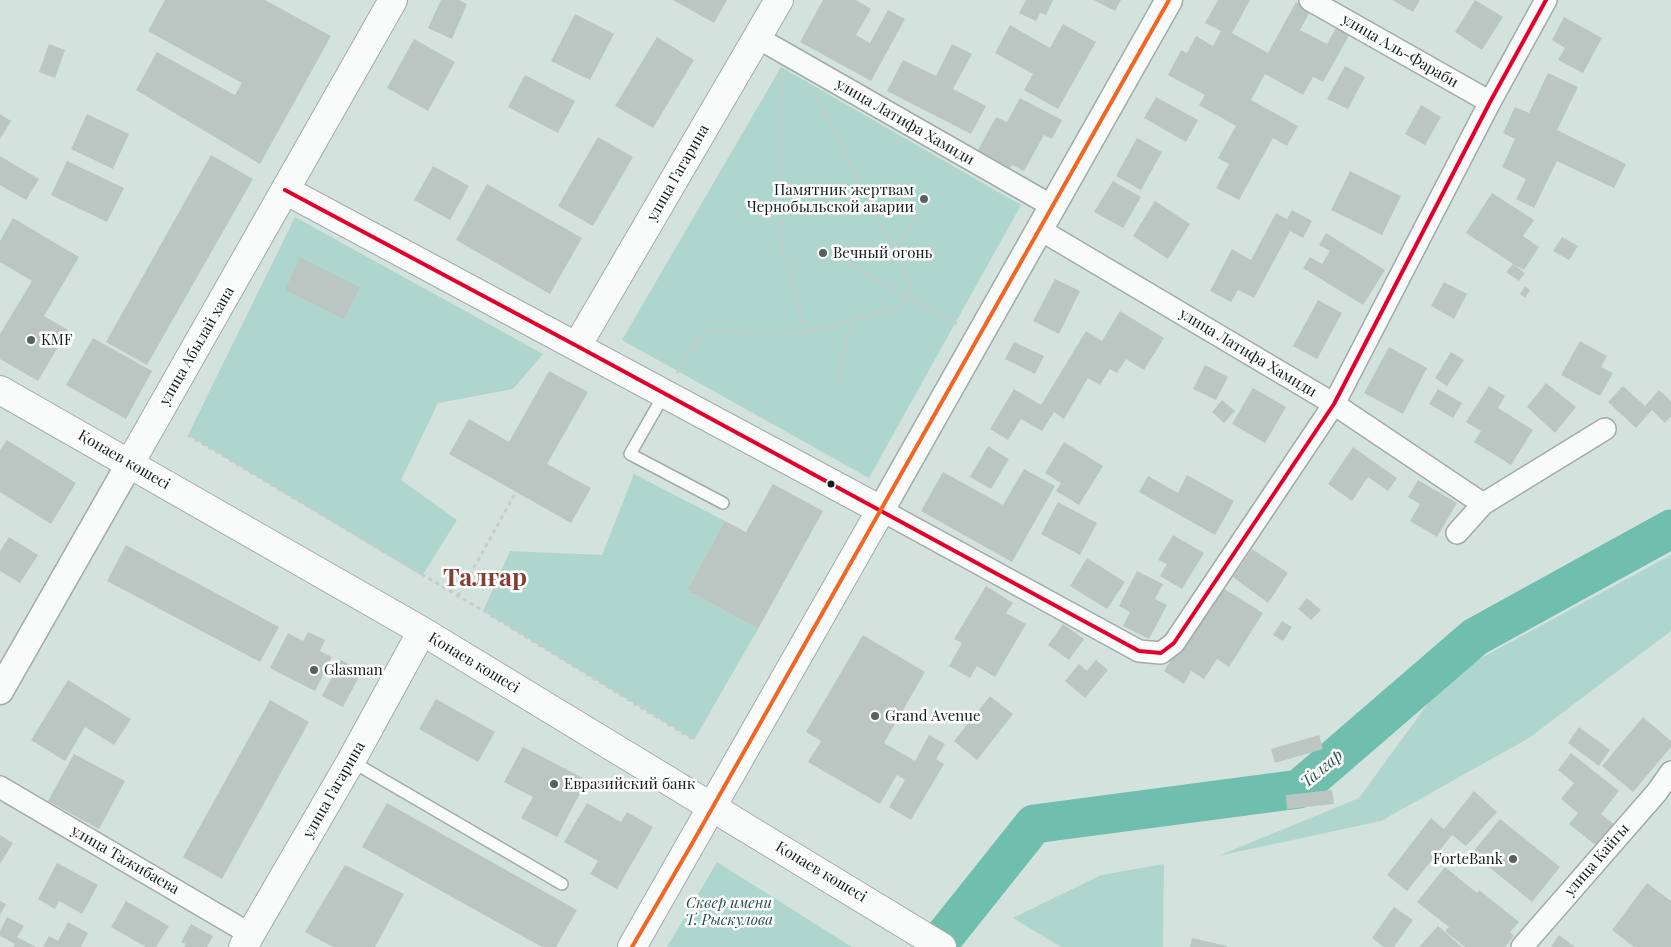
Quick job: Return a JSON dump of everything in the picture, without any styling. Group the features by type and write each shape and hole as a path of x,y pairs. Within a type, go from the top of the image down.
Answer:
{"main road":[{"name":"улица Абылай хана","path":"130,463 393,0"},
{"name":"улица Гагарина","path":"577,346 779,0"},
{"path":"285,190 881,510 632,947"},
{"name":"Қонаев көшесі","path":"0,390 422,631 942,947"},
{"name":"улица Гагарина","path":"246,941 351,761 422,631"}],"street":[{"path":"1168,0 881,510 1140,651 1161,654 1174,643 1334,404 1490,102 1546,0"},
{"name":"улица Аль-Фараби","path":"1310,0 1490,102"},
{"name":"улица Латифа Хамиди","path":"758,38 1052,206"},
{"name":"улица Латифа Хамиди","path":"1040,229 1334,404 1483,504"},
{"path":"1457,533 1483,504 1605,429"},
{"name":"улица Абылай хана","path":"0,691 130,463"},
{"name":"улица Кайгы","path":"1522,947 1656,792 1671,772"},
{"name":"улица Тажибаева","path":"0,786 246,941"}],"lane":[{"path":"665,393 630,454 723,503"},
{"path":"351,761 562,884"}],"path":[{"path":"665,393 705,331 806,333 902,306 912,285 791,57"},
{"path":"791,57 781,241 806,333"},
{"path":"895,251 918,212"},
{"path":"834,257 979,336"},
{"path":"836,382 853,320"},
{"path":"188,436 458,596 694,740"},
{"path":"458,596 516,492"}],"green space":[{"path":"781,67 1021,205 869,478 622,340"},
{"path":"295,217 543,354 513,389 438,403 401,480 457,520 422,576 188,435"},
{"path":"634,474 725,521 687,590 758,629 694,740 483,611 510,551 602,555"},
{"path":"1671,555 1671,631 1529,738 1381,821 1218,856 1359,798 1448,676"},
{"name":"Сквер имени Т. Рыскулова","path":"717,862 852,947 667,947"},
{"path":"1164,864 1163,947 1061,947 1013,918 1101,875"}],"building":[{"path":"165,0 265,0 331,36 260,164 136,90 157,52 235,95 242,83 148,31"},
{"path":"441,0 459,0 467,4 452,39 428,28"},
{"path":"673,0 727,0 714,23"},
{"path":"823,0 856,0 871,9 856,35 870,43 888,10 905,19 871,81 800,42"},
{"path":"1026,0 1053,0 1046,15 1040,13 1036,21 1019,13"},
{"path":"1094,0 1121,0 1115,11"},
{"path":"1218,0 1250,0 1232,33 1268,53 1296,2 1311,10 1300,30 1327,44 1338,24 1351,32 1323,82 1313,77 1303,95 1265,74 1251,100 1298,126 1287,146 1273,138 1239,200 1216,188 1229,164 1218,158 1236,126 1199,105 1205,95 1168,75 1181,50 1187,53 1196,36 1213,46 1221,31 1205,23"},
{"path":"1392,0 1420,0 1413,12"},
{"path":"1475,0 1503,17 1482,50 1455,32"},
{"path":"575,14 614,34 590,80 551,61"},
{"path":"1564,17 1602,38 1583,73 1558,60 1565,48 1552,40"},
{"path":"1063,24 1096,42 1058,109 1024,90 1033,74 995,53 1010,25 1050,48"},
{"path":"657,37 694,60 653,128 615,106"},
{"path":"414,39 455,62 428,111 387,88"},
{"path":"49,44 65,50 55,78 39,72"},
{"path":"952,44 972,54 953,89 986,106 971,134 887,91 903,60 936,76"},
{"path":"1345,66 1365,77 1348,109 1327,99"},
{"path":"1548,73 1578,87 1557,130 1626,164 1614,188 1557,161 1534,208 1516,199 1526,179 1502,167 1515,139 1503,133 1515,107 1529,113"},
{"path":"525,75 575,101 558,133 508,107"},
{"path":"1156,97 1198,120 1186,142 1144,118"},
{"path":"1020,98 1062,120 1052,139 1044,135 1024,171 1012,165 1010,168 978,150 996,117 1007,122"},
{"path":"1421,105 1441,117 1425,145 1405,134"},
{"path":"0,114 11,121 0,139"},
{"path":"87,114 129,134 113,169 71,149"},
{"path":"598,137 633,157 593,226 558,206"},
{"path":"1137,138 1162,152 1141,190 1116,176"},
{"path":"211,155 253,179 147,365 106,342"},
{"path":"0,156 39,179 26,200 0,185"},
{"path":"67,161 124,188 107,222 51,195"},
{"path":"433,166 469,186 450,220 414,200"},
{"path":"1350,171 1401,196 1382,235 1331,210"},
{"path":"1113,181 1141,197 1123,228 1094,212"},
{"path":"487,184 582,238 550,294 456,240"},
{"path":"1492,193 1534,220 1523,236 1539,247 1524,270 1466,233"},
{"path":"1155,201 1190,224 1168,259 1133,236"},
{"path":"1292,210 1312,221 1303,238 1290,231 1254,298 1238,290 1231,302 1210,291 1232,249 1251,260 1276,213 1287,219"},
{"path":"13,218 79,257 44,316 68,330 38,381 0,359 0,334 32,281 0,262 0,241"},
{"path":"1326,233 1385,270 1363,305 1303,268 1310,257 1322,264 1330,251 1319,245"},
{"path":"1562,237 1578,246 1569,260 1553,251"},
{"path":"300,257 360,287 344,319 285,290"},
{"path":"1513,264 1525,273 1519,281 1506,272"},
{"path":"1055,279 1080,291 1059,334 1033,321"},
{"path":"1444,282 1467,294 1454,319 1431,306"},
{"path":"1525,286 1530,290 1525,298 1520,294"},
{"path":"1318,300 1342,313 1317,359 1293,346"},
{"path":"1120,311 1164,338 1144,370 1126,359 1117,373 1110,369 1100,385 1088,378 1064,419 1054,412 1042,431 1021,419 1008,440 990,429 1014,389 1041,405 1086,331 1102,341"},
{"path":"93,338 152,371 126,419 66,385"},
{"path":"1580,341 1607,356 1601,367 1613,373 1600,396 1561,375"},
{"path":"1014,342 1044,356 1035,374 1005,359"},
{"path":"1389,347 1427,368 1403,414 1364,393"},
{"path":"1451,352 1464,360 1447,386 1435,378"},
{"path":"1205,365 1228,377 1216,400 1193,389"},
{"path":"549,371 588,392 547,464 591,488 571,523 449,454 469,419 509,442"},
{"path":"1546,383 1576,407 1555,433 1527,407"},
{"path":"1489,386 1505,396 1498,408 1533,430 1511,465 1474,442 1481,431 1466,422"},
{"path":"1623,386 1645,406 1659,390 1671,401 1671,416 1665,423 1652,410 1636,428 1608,402"},
{"path":"1253,388 1286,407 1265,443 1232,424"},
{"path":"1438,389 1462,403 1453,418 1429,404"},
{"path":"1222,400 1235,411 1224,423 1212,412"},
{"path":"7,440 76,483 51,524 0,492 0,450"},
{"path":"1064,442 1103,466 1079,505 1056,491 1061,483 1045,473"},
{"path":"988,446 1009,459 991,489 970,477"},
{"path":"1353,447 1397,478 1388,491 1368,477 1352,501 1328,484"},
{"path":"1024,469 1055,486 1012,562 921,511 943,472 1003,505"},
{"path":"1187,475 1234,501 1215,535 1139,492 1148,476 1178,493"},
{"path":"1418,480 1457,503 1437,537 1410,521 1420,504 1408,497"},
{"path":"773,484 823,511 758,629 687,590 725,521 746,532"},
{"path":"1058,502 1097,523 1080,555 1041,534"},
{"path":"1173,535 1204,553 1182,589 1160,576 1167,564 1158,560"},
{"path":"9,537 38,555 20,583 0,571 0,551"},
{"path":"126,545 279,627 260,662 107,581"},
{"path":"1252,549 1288,573 1268,603 1233,577"},
{"path":"1087,558 1125,582 1107,609 1070,586"},
{"path":"1137,571 1163,584 1155,599 1167,605 1149,639 1123,626 1130,612 1119,606"},
{"path":"1218,585 1263,613 1229,667 1217,659 1204,679 1191,671 1184,684 1164,671"},
{"path":"986,586 1013,603 1006,613 1026,624 995,677 977,666 970,678 949,666 962,643 954,639"},
{"path":"1307,598 1321,610 1311,620 1298,609"},
{"path":"1282,621 1292,627 1283,641 1273,635"},
{"path":"1063,624 1084,639 1069,660 1048,645"},
{"path":"308,632 325,640 320,651 332,657 315,691 270,668 288,633 303,641"},
{"path":"863,635 925,672 884,743 915,761 929,735 945,744 936,759 944,764 911,820 889,807 905,780 897,775 880,804 808,762 821,741 806,732"},
{"path":"341,660 362,671 343,707 322,696"},
{"path":"1096,660 1108,670 1085,698 1065,681 1079,664 1087,671"},
{"path":"68,680 131,719 114,745 85,727 65,761 31,740"},
{"path":"990,696 1013,714 977,760 954,741"},
{"path":"436,699 495,732 478,762 419,729"},
{"path":"270,700 309,722 222,879 183,857"},
{"path":"1643,717 1671,741 1671,747 1633,792 1602,766"},
{"path":"1579,727 1610,750 1599,766 1568,743"},
{"path":"1319,735 1323,749 1275,763 1271,749"},
{"path":"523,747 587,780 557,837 521,818 533,797 504,782"},
{"path":"1571,753 1619,791 1601,814 1615,825 1598,847 1569,824 1578,813 1561,799 1574,783 1558,770"},
{"path":"74,754 125,781 99,829 48,801"},
{"path":"1332,790 1334,804 1287,809 1286,795"},
{"path":"1474,791 1497,812 1466,846 1452,835 1407,891 1387,875 1431,818 1444,829"},
{"path":"387,803 577,910 556,947 542,947 362,847"},
{"path":"587,803 621,822 627,812 653,827 617,889 590,874 598,861 564,842"},
{"path":"1500,819 1560,867 1532,902 1472,853"},
{"path":"0,835 13,843 0,864"},
{"path":"57,863 98,885 82,914 59,901 55,909 38,899"},
{"path":"345,865 404,894 375,947 333,947 305,932"},
{"path":"1445,867 1477,893 1479,890 1519,922 1510,932 1514,936 1505,947 1465,947 1445,931 1449,927 1417,902"},
{"path":"1647,883 1671,901 1671,947 1634,947 1612,930"},
{"path":"0,901 6,904 0,915"},
{"path":"126,901 169,926 156,947 146,947 111,927"},
{"path":"1394,907 1413,920 1394,947 1384,947 1372,938"},
{"path":"7,917 24,926 17,937 36,947 13,947 15,944 0,936 0,931"},
{"path":"68,922 88,933 81,947 43,947 49,936 58,941"},
{"path":"191,924 213,936 207,947 184,947 186,944 181,942"},
{"path":"1438,926 1462,947 1419,947"},
{"path":"1559,935 1575,947 1551,947"},
{"path":"1192,938 1227,946 1227,947 1190,947"}],"waterway":[{"name":"Талғар","path":"936,947 1034,824 1299,789 1475,637 1671,529"}],"transit line":[{"path":"632,947 1169,0"},
{"path":"285,190 1139,651 1161,653 1174,643 1334,404 1490,102 1546,0"}],"place":[{"name":"Памятник жертвам Чернобыльской аварии","path":"924,199"},
{"name":"Вечный огонь","path":"823,253"},
{"name":"KMF","path":"31,340"},
{"name":"Glasman","path":"314,670"},
{"name":"Grand Avenue","path":"875,716"},
{"name":"Евразийский банк","path":"554,784"},
{"name":"ForteBank","path":"1513,859"}],"district":[{"name":"Талғар","path":"485,578"}]}
